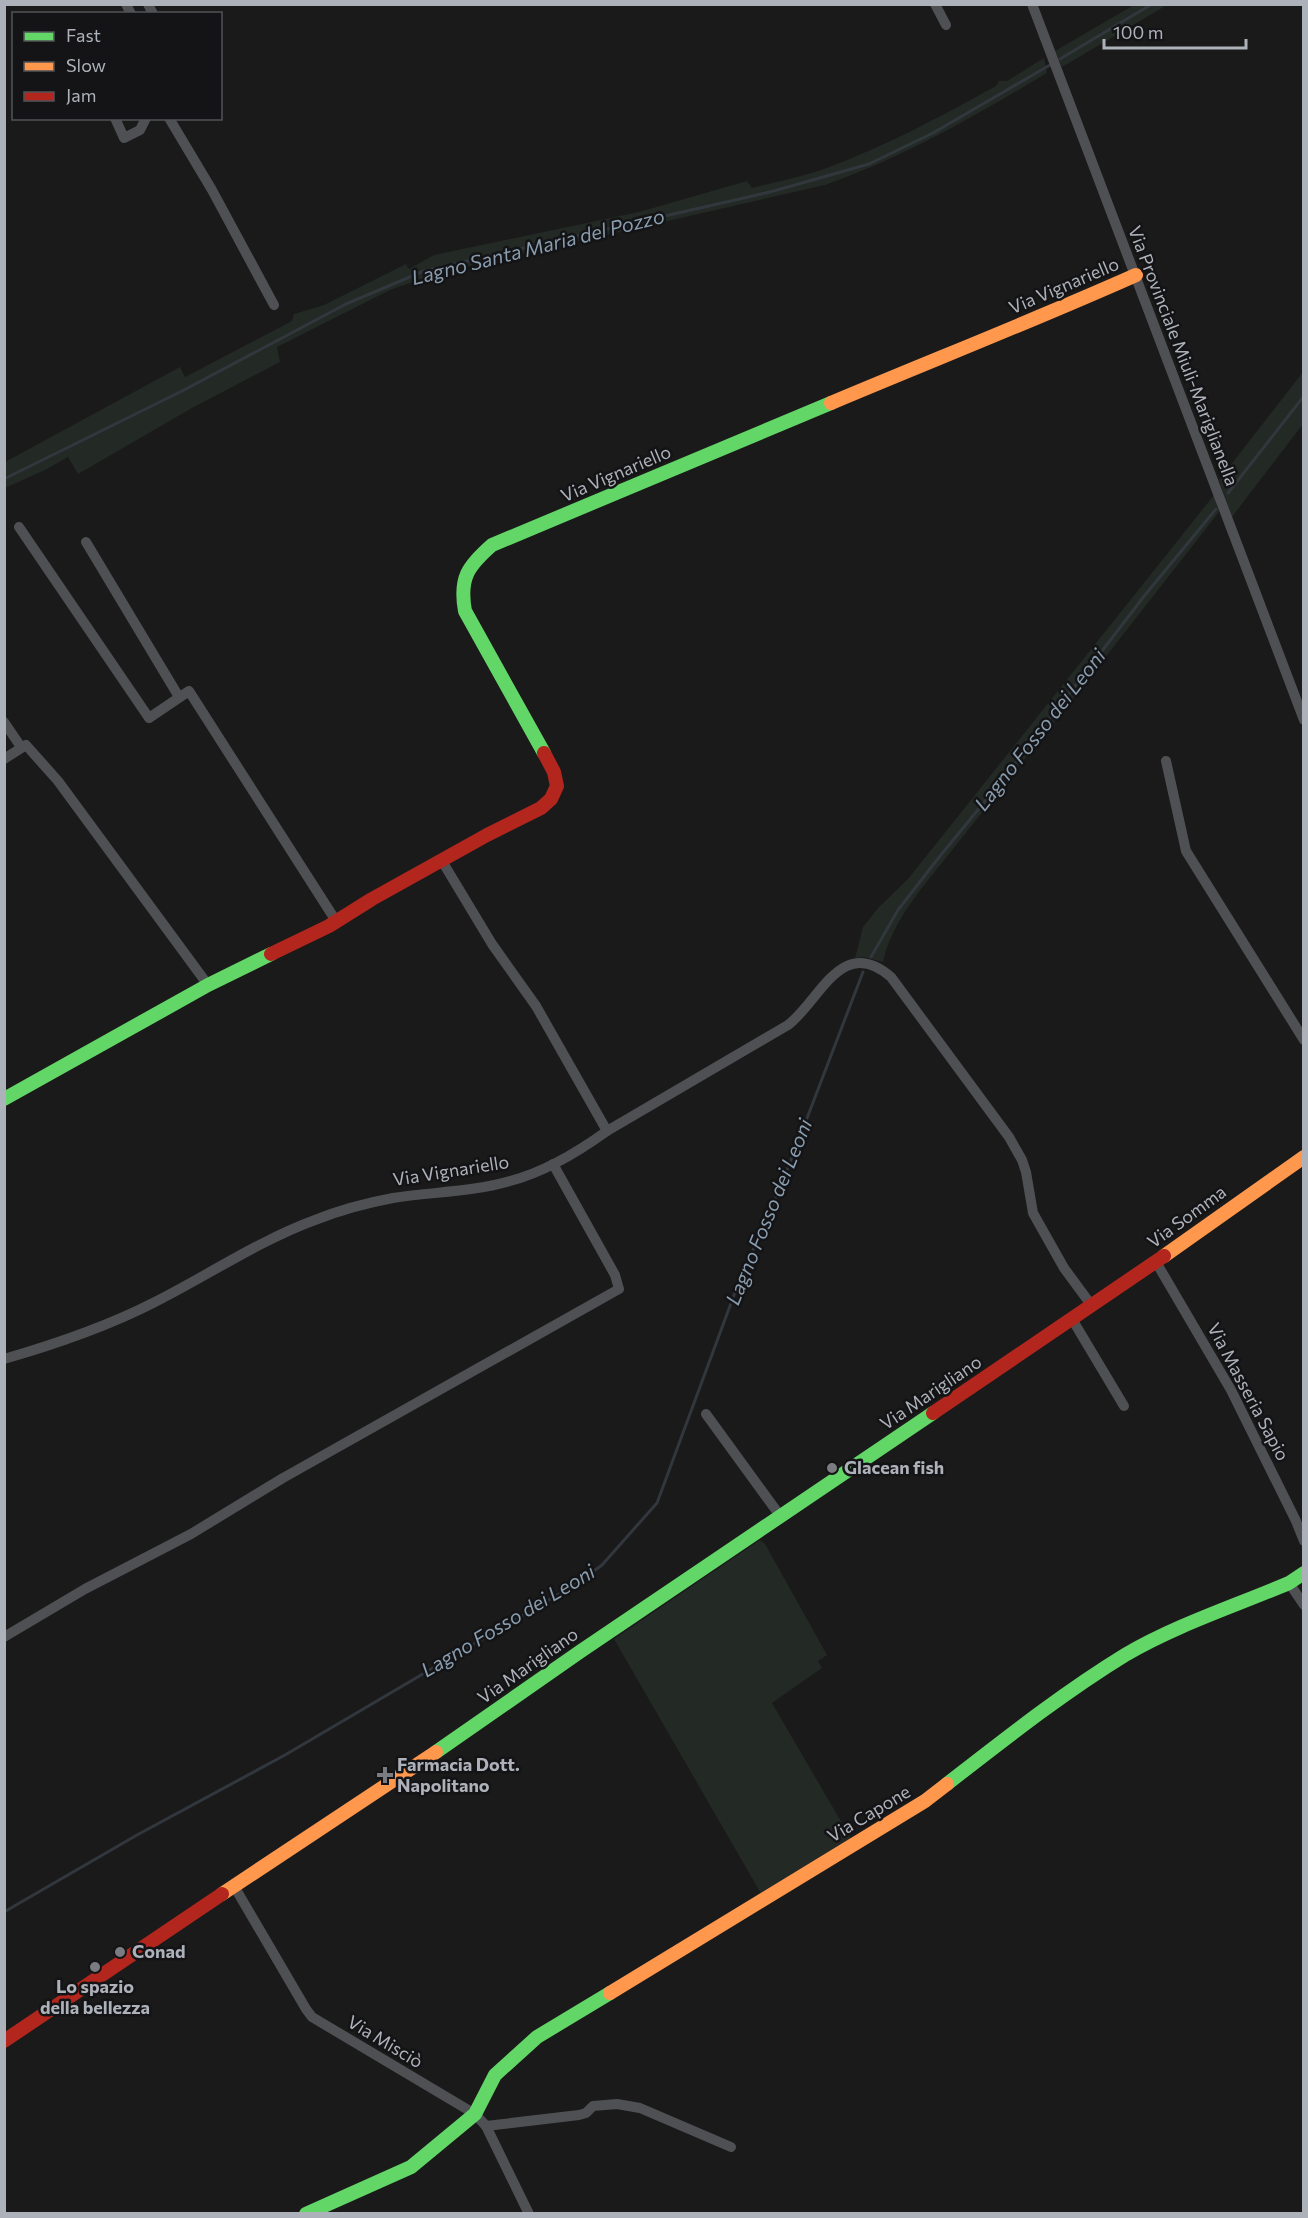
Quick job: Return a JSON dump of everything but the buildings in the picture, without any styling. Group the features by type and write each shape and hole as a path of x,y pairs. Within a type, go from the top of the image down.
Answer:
{"street":[{"path":"935,4 946,24"},
{"name":"Via Provinciale Miuli-Mariglianella","path":"1032,4 1304,720"},
{"path":"116,120 124,138 140,130 145,120"},
{"path":"170,120 212,190 273,305"},
{"name":"Via Vignariello","path":"4,1099 208,985 336,921 541,808 551,799 557,786 554,772 465,611 461,597 463,581 469,566 492,545 954,351 1045,316 1136,275"},
{"path":"19,527 148,718 189,691 336,921"},
{"path":"86,542 179,697"},
{"path":"4,722 21,747"},
{"path":"4,759 26,745 58,781 208,985"},
{"path":"1166,761 1186,850 1304,1040"},
{"path":"442,861 492,944 536,1006 607,1131"},
{"name":"Via Vignariello","path":"4,1359 47,1347 123,1317 286,1231 348,1208 393,1198 508,1182 553,1164 788,1025 806,1009 822,984 832,974 840,968 860,964 884,970 891,977 999,1124 1022,1160 1033,1213 1064,1268 1092,1306"},
{"name":"Via Somma","path":"1092,1306 1304,1157"},
{"path":"4,1637 85,1589 191,1534 292,1473 619,1289 615,1275 553,1164"},
{"name":"Via Masseria Sapio","path":"1156,1262 1231,1390 1304,1541"},
{"name":"Via Marigliano","path":"4,2041 410,1770 581,1651 1092,1306"},
{"path":"1072,1319 1124,1406"},
{"path":"706,1414 780,1517"},
{"name":"Via Capone","path":"475,2114 495,2075 537,2037 925,1801 1060,1699 1127,1654 1172,1632 1289,1583 1304,1573"},
{"path":"1289,1583 1304,1605"},
{"name":"Via Misciò","path":"234,1886 312,2017 475,2114 486,2126 529,2214"},
{"path":"486,2126 579,2115 586,2113 593,2106 617,2104 640,2108 730,2147"},
{"path":"306,2214 411,2167 475,2114"}],"shaded area":[{"path":"1134,5 1167,5 1062,67 1055,51"},
{"path":"1044,58 1047,73 993,105 911,149 825,185 439,273 390,290 277,347 280,362 192,408 78,474 68,457 5,488 5,462 180,367 185,377 292,321 294,314 324,305 406,264 409,269 434,255 639,212 747,181 752,188 815,172 912,131 996,86 999,81 1007,81"},
{"path":"1303,372 1303,424 1232,517 1219,480"},
{"path":"1214,495 1219,512 921,889 898,924 883,962 864,957 855,958 863,927 879,907 908,879"},
{"path":"760,1540 765,1544 827,1655 818,1661 822,1668 772,1703 853,1842 763,1897 614,1639"}],"waterway":[{"name":"Lagno Santa Maria del Pozzo","path":"1060,59 1152,4"},
{"name":"Lagno Santa Maria del Pozzo","path":"4,479 184,390 346,304 424,271 770,192 869,164 933,133 1050,65"},
{"name":"Lagno Fosso dei Leoni","path":"1228,493 1304,396"},
{"name":"Lagno Fosso dei Leoni","path":"871,957 898,910 1005,777 1145,595 1216,509"},
{"name":"Lagno Fosso dei Leoni","path":"4,1912 137,1835 285,1755 576,1584 602,1565 657,1503 737,1287 781,1186 863,972"}],"traffic: fast":[{"path":"544,753 465,611 463,590 471,566 492,545 831,403"},
{"path":"4,1099 208,985 271,954"},
{"path":"436,1752 933,1413"},
{"path":"947,1784 1012,1733 1125,1655 1185,1625 1289,1583 1304,1573"},
{"path":"306,2214 411,2167 475,2114 495,2075 537,2037 610,1993"}],"traffic: slow":[{"path":"831,403 1136,275"},
{"path":"1164,1256 1304,1157"},
{"path":"222,1894 436,1752"},
{"path":"610,1993 925,1801 947,1784"}],"traffic: jam":[{"path":"271,954 329,926 372,899 487,835 541,808 551,799 557,786 554,772 544,753"},
{"path":"933,1413 1164,1256"},
{"path":"4,2041 222,1894"}],"place":[{"name":"Glacean fish","path":"832,1468"},
{"name":"Farmacia Dott. Napolitano","path":"385,1775"},
{"name":"Conad","path":"120,1952"},
{"name":"Lo spazio della bellezza","path":"95,1967"}]}
